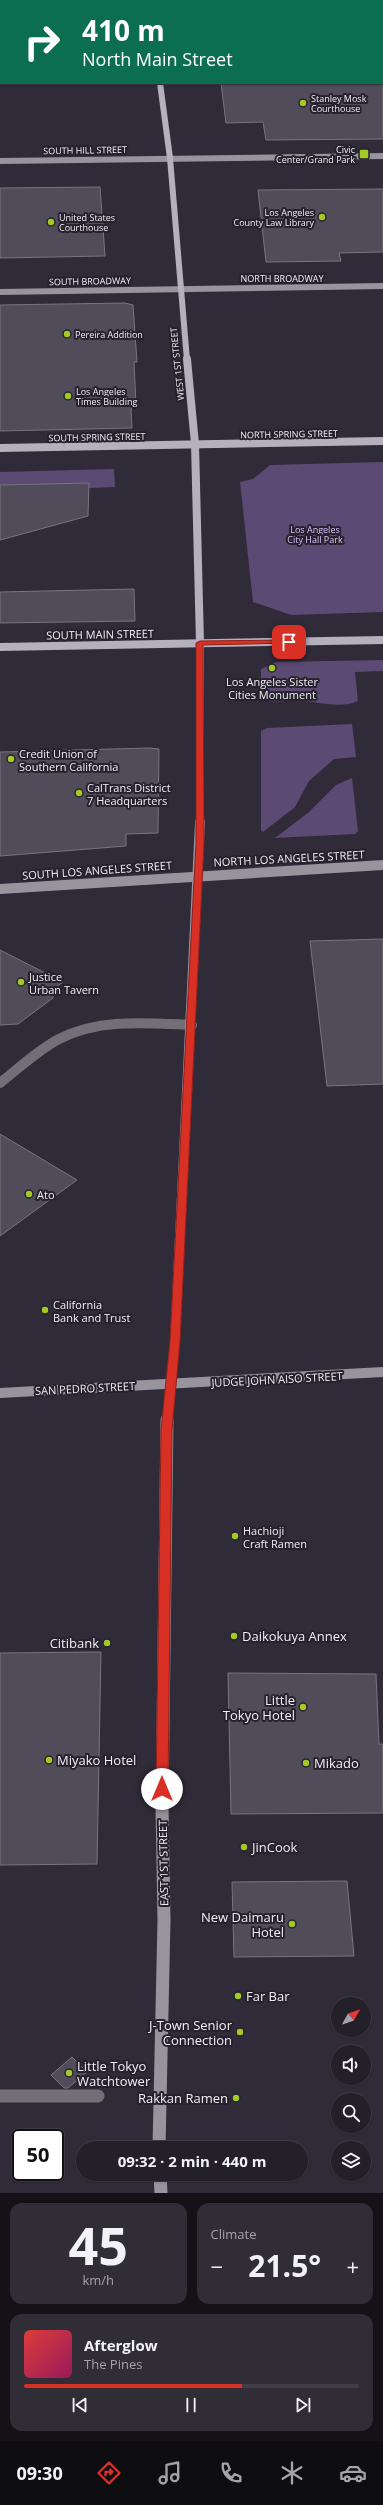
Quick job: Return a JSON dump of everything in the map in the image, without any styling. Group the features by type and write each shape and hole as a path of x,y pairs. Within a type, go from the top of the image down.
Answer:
{"main road":[{"name":"WEST 1ST STREET","path":"160,84 170,158 195,444 200,643"},
{"name":"SOUTH HILL STREET","path":"0,160 383,156"},
{"name":"NORTH BROADWAY","path":"181,288 383,286"},
{"name":"SOUTH BROADWAY","path":"0,292 181,288"},
{"name":"NORTH SPRING STREET","path":"195,444 383,441"},
{"name":"SOUTH SPRING STREET","path":"0,448 195,444"},
{"name":"SOUTH MAIN STREET","path":"0,647 383,640"},
{"name":"EAST 1ST STREET","path":"159,2141 164,1920 162,1805 166,1454 170,1384 175,1341 192,1025 197,875 200,843 200,643"},
{"name":"NORTH LOS ANGELES STREET","path":"197,875 383,865"},
{"name":"SOUTH LOS ANGELES STREET","path":"0,889 197,875"},
{"name":"JUDGE JOHN AISO STREET","path":"170,1384 383,1372"},
{"name":"SAN PEDRO STREET","path":"0,1393 104,1386 170,1384"},
{"path":"160,2181 161,2193"}],"street":[{"path":"0,1083 44,1049 74,1033 114,1024 192,1025"},
{"path":"0,2096 98,2096"}],"green space":[{"name":"Los Angeles City Hall Park","path":"383,462 383,612 291,615 253,602 240,482 253,479 270,465"},
{"path":"114,469 115,487 89,488 88,483 0,485 0,472"},
{"path":"383,660 383,671 355,672 358,701 344,705 337,705 298,701 271,701 261,698 261,669 276,662"},
{"path":"352,724 356,757 334,759 309,781 295,807 263,832 261,830 261,731 267,728"},
{"path":"352,778 358,831 355,834 275,838 309,812 336,785"}],"building":[{"name":"Stanley Mosk Courthouse","path":"221,84 383,84 383,139 266,140 263,122 226,123"},
{"name":"United States Courthouse","path":"100,187 105,256 0,258 0,188"},
{"name":"Los Angeles County Law Library","path":"383,189 383,252 339,253 341,261 266,262 258,190"},
{"path":"125,303 133,305 137,362 134,362 136,405 133,405 131,410 132,428 0,431 0,305"},
{"path":"89,483 88,516 0,540 0,485"},
{"path":"134,589 135,621 0,623 0,592"},
{"name":"CalTrans District 7 Headquarters","path":"159,749 158,833 126,834 126,846 0,856 0,752"},
{"path":"383,939 383,1084 327,1086 310,941"},
{"path":"0,950 63,982 52,990 53,998 18,1024 0,1025"},
{"name":"Ato","path":"0,1134 77,1180 0,1236"},
{"name":"Miyako Hotel","path":"101,1652 97,1864 0,1865 0,1653"},
{"path":"228,1673 376,1674 379,1744 383,1744 383,1813 231,1814"},
{"name":"New Daimaru Hotel","path":"347,1881 354,1956 234,1957 232,1882"},
{"name":"Little Tokyo Watchtower","path":"72,2057 87,2072 68,2088 64,2088 51,2075"}],"place":[{"name":"Stanley Mosk Courthouse","path":"303,103"},
{"name":"Civic Center/Grand Park","path":"364,154"},
{"name":"Los Angeles County Law Library","path":"322,217"},
{"name":"United States Courthouse","path":"51,222"},
{"name":"Pereira Addition","path":"67,334"},
{"name":"Los Angeles Times Building","path":"68,396"},
{"name":"Los Angeles Sister Cities Monument","path":"272,668"},
{"name":"Credit Union of Southern California","path":"11,759"},
{"name":"CalTrans District 7 Headquarters","path":"79,793"},
{"name":"Justice Urban Tavern","path":"21,982"},
{"name":"Ato","path":"29,1194"},
{"name":"California Bank and Trust","path":"45,1310"},
{"name":"Hachioji Craft Ramen","path":"235,1536"},
{"name":"Daikokuya Annex","path":"234,1636"},
{"name":"Citibank","path":"107,1643"},
{"name":"Little Tokyo Hotel","path":"303,1707"},
{"name":"Miyako Hotel","path":"49,1760"},
{"name":"Mikado","path":"306,1763"},
{"name":"JinCook","path":"244,1847"},
{"name":"New Daimaru Hotel","path":"292,1924"},
{"name":"Far Bar","path":"238,1996"},
{"name":"J-Town Senior Connection","path":"240,2032"},
{"name":"Little Tokyo Watchtower","path":"69,2073"},
{"name":"Rakkan Ramen","path":"236,2098"}],"route":[{"path":"162,1789 166,1430 175,1341 184,1132 192,1025 197,875 200,843 200,643 289,642"}]}
